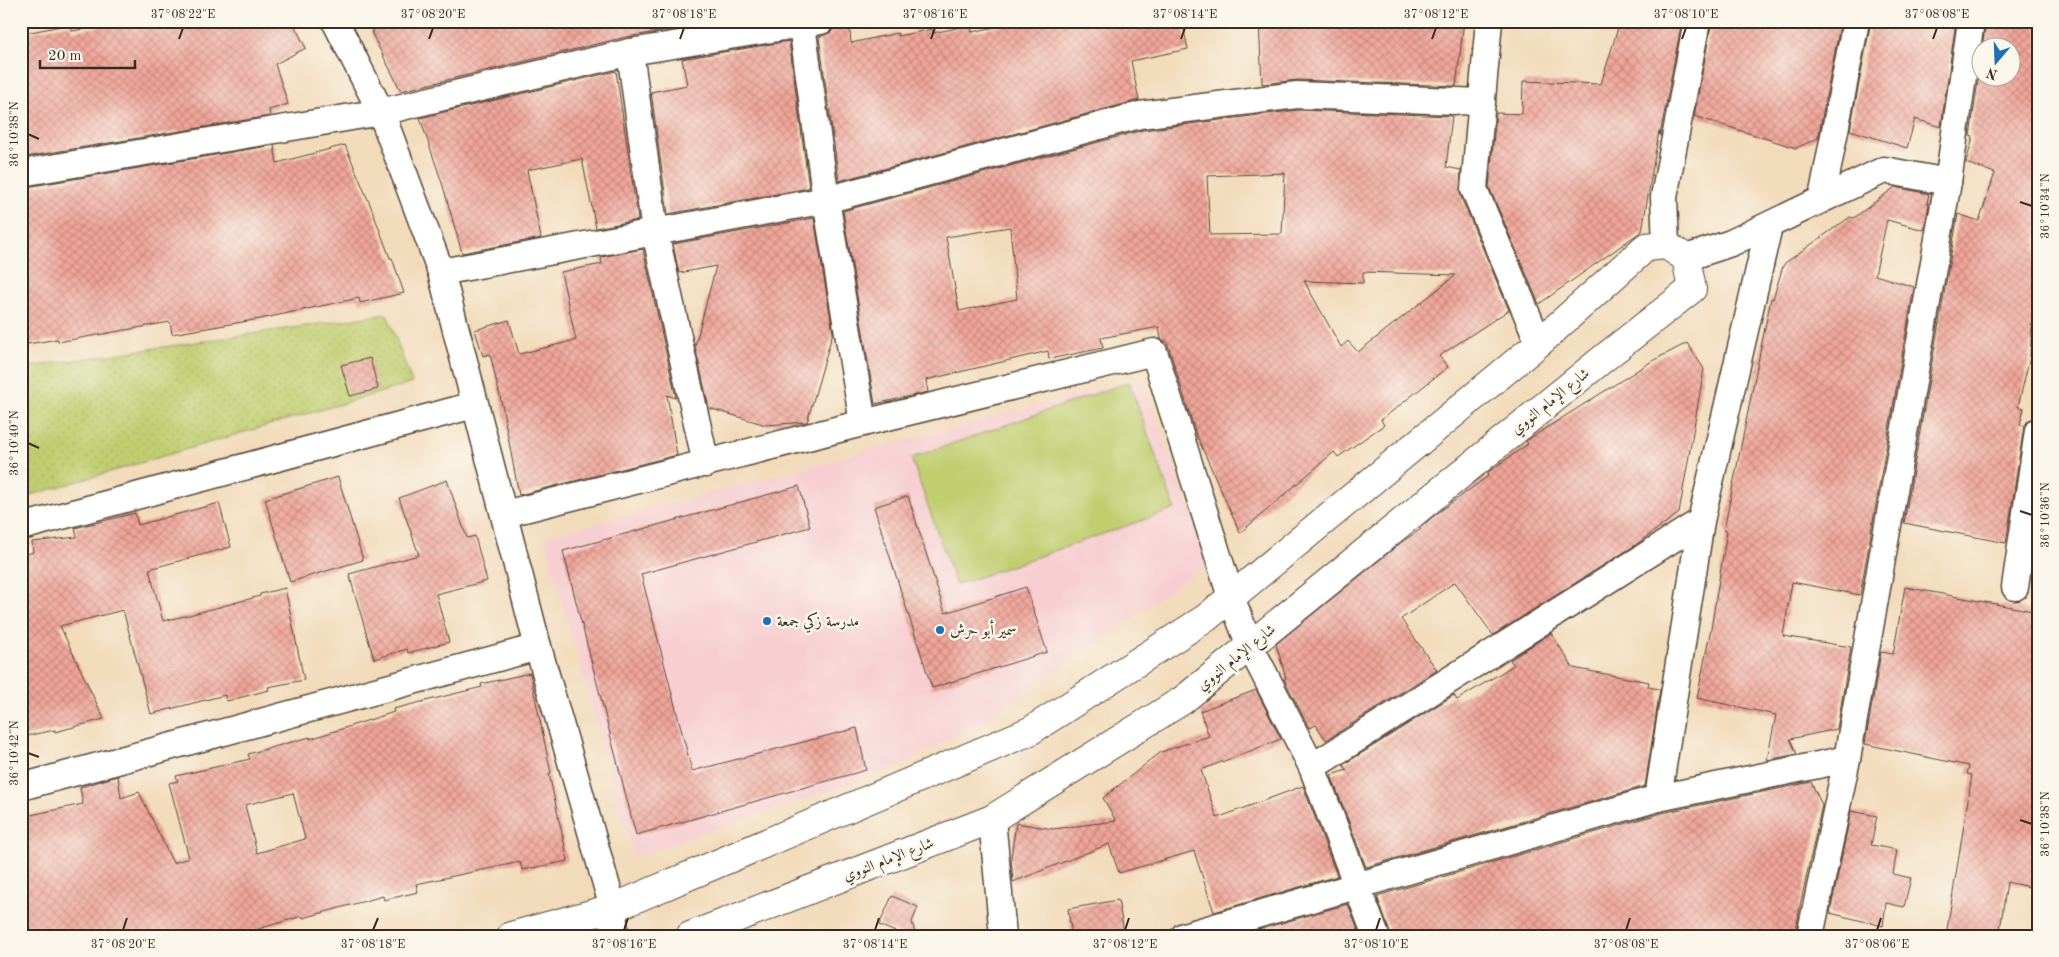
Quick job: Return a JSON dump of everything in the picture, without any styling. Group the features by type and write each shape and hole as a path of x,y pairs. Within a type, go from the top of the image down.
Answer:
{"street":[{"path":"335,21 381,112 441,272 538,647 613,908 615,936"},
{"path":"1489,21 1474,189 1539,342"},
{"path":"1676,251 1664,197 1697,21"},
{"path":"1822,198 1856,21"},
{"path":"1810,936 1848,759 1948,182 1971,21"},
{"path":"21,173 381,112 630,52 812,23 826,200 863,422"},
{"path":"630,52 655,232 706,464"},
{"path":"441,272 826,200 1140,115 1297,95 1482,102"},
{"path":"511,936 613,908 1030,731 1206,618 1539,342 1646,247 1676,251 1731,243 1884,170 1948,182"},
{"path":"1658,798 1700,521 1769,226"},
{"name":"شارع الإمام النووي","path":"690,936 992,819 1183,700 1596,364 1692,289 1676,251"},
{"path":"505,514 706,464 863,422 1154,352 1231,597 1250,646 1312,767 1376,936"},
{"path":"21,527 474,405"},
{"path":"2015,587 2038,430"},
{"path":"1312,767 1700,521"},
{"path":"21,787 538,647"},
{"path":"1184,936 1658,798 1848,759"},
{"path":"992,819 1003,936"}],"shaded area":[{"path":"1141,378 1210,563 984,721 891,770 634,857 544,537"}],"green space":[{"path":"387,314 412,383 21,498 21,368"},
{"path":"1129,382 1175,509 956,585 911,458"}],"building":[{"path":"132,21 292,21 306,48 275,64 288,104 269,110 270,116 25,157 21,131 21,34 71,24 72,31"},
{"path":"368,21 726,21 626,37 401,91 371,32 374,32"},
{"path":"836,21 849,21 851,43 898,33 898,36 932,29 933,33 971,25 972,32 1022,21 1182,21 1188,49 1131,61 1139,100 839,181 819,37 831,32 835,27"},
{"path":"1259,21 1464,21 1456,86 1298,80 1262,84"},
{"path":"1620,21 1682,21 1660,135 1659,131 1642,231 1539,304 1489,187 1496,113 1522,114 1523,81 1601,84"},
{"path":"1712,21 1841,21 1818,138 1796,148 1694,116"},
{"path":"1871,21 1930,21 1955,28 1941,127 1915,119 1907,148 1850,130"},
{"path":"1986,21 2022,21 2038,27 2038,222 2030,356 2018,407 2024,408 2020,425 2024,426 2006,543 1904,523 1958,214 1979,221 1995,173 1966,163 1973,137 1970,136 1977,88 2022,88 2022,38 1983,38"},
{"path":"789,41 809,188 668,214 651,92 687,85 682,59"},
{"path":"616,71 638,220 596,228 582,159 527,170 541,238 462,253 443,186 420,118"},
{"path":"1298,110 1452,116 1446,167 1461,170 1460,195 1509,310 1439,356 1448,367 1381,420 1384,425 1338,457 1334,452 1240,533 1196,434 1167,342 1161,339 1159,327 1101,338 1103,348 1049,359 1048,351 926,380 928,392 875,404 843,211 1143,130","holes":["1285,173 1282,234 1210,235 1207,176","1010,227 1017,299 959,311 946,237","1363,272 1456,275 1358,352 1348,341 1341,347 1304,281 1363,283"]},
{"path":"274,145 277,163 345,145 390,258 392,258 404,293 360,303 359,298 260,319 172,334 170,322 58,342 58,339 21,345 21,188"},
{"path":"1895,187 1929,194 1927,203 1929,204 1924,230 1887,220 1875,275 1914,287 1860,595 1792,582 1783,636 1851,647 1837,729 1790,739 1797,754 1767,760 1776,715 1697,698 1712,623 1727,531 1724,530 1771,298 1773,299 1785,263 1850,217 1854,218"},
{"path":"814,218 833,332 807,422 766,425 709,408 695,346 716,266 679,273 673,244"},
{"path":"643,249 676,398 667,395 677,455 519,495 490,354 483,356 475,330 509,320 519,354 576,340 561,272 602,264 601,257"},
{"path":"1687,343 1704,369 1679,513 1634,546 1493,635 1455,582 1401,619 1437,670 1326,740 1316,725 1309,728 1284,679 1286,678 1276,644 1403,541 1421,529 1435,515 1488,476 1487,473 1528,444 1526,441 1652,361"},
{"path":"370,358 378,389 350,396 341,365"},
{"path":"338,477 363,560 290,582 265,499"},
{"path":"447,480 467,538 475,536 487,581 436,594 449,642 408,653 407,649 374,659 349,574 419,555 399,498"},
{"path":"799,486 810,527 641,574 692,771 857,728 866,770 636,835 563,551"},
{"path":"908,496 945,613 1026,587 1047,652 932,688 874,507"},
{"path":"219,503 231,547 149,569 163,621 285,588 304,680 268,687 269,690 227,701 225,695 151,714 123,610 60,626 104,719 55,732 55,730 21,737 21,556 33,552 32,542 77,537 75,528 135,513 138,525"},
{"path":"1905,587 2038,612 2038,889 2007,882 1999,936 1946,936 1972,775 1967,774 1969,766 1865,744 1881,652 1893,654"},
{"path":"1551,633 1573,668 1649,682 1648,687 1660,689 1645,786 1366,867 1331,775 1347,770 1343,765 1454,695 1457,700 1514,665 1510,660"},
{"path":"530,673 568,861 522,870 520,862 416,884 418,892 384,900 383,896 303,918 302,916 235,936 21,936 21,817 83,804 80,787 118,776 121,798 139,792 173,863 189,858 169,783 178,781 176,776 250,759 248,754 310,737 310,739 394,712 393,709 482,687 481,684","holes":["293,793 305,839 257,853 245,805"]},
{"path":"1256,690 1281,739 1201,770 1217,818 1303,786 1337,876 1214,912 1194,851 1119,873 1109,844 1013,882 1011,857 1016,823 1053,829 1116,821 1103,798 1161,752 1209,736 1200,711"},
{"path":"1811,782 1822,805 1795,936 1391,936 1377,896 1662,813"},
{"path":"1851,811 1877,816 1871,845 1897,850 1893,874 1911,878 1904,907 1886,903 1883,926 1830,913"},
{"path":"892,896 918,907 912,922 916,936 905,936 879,925"},
{"path":"1118,900 1125,936 1072,936 1068,909"},
{"path":"1348,904 1360,936 1256,936 1254,931"}],"place":[{"name":"مدرسة زكي جمعة","path":"767,621"},
{"name":"سمير أبو حرش","path":"940,630"}]}
